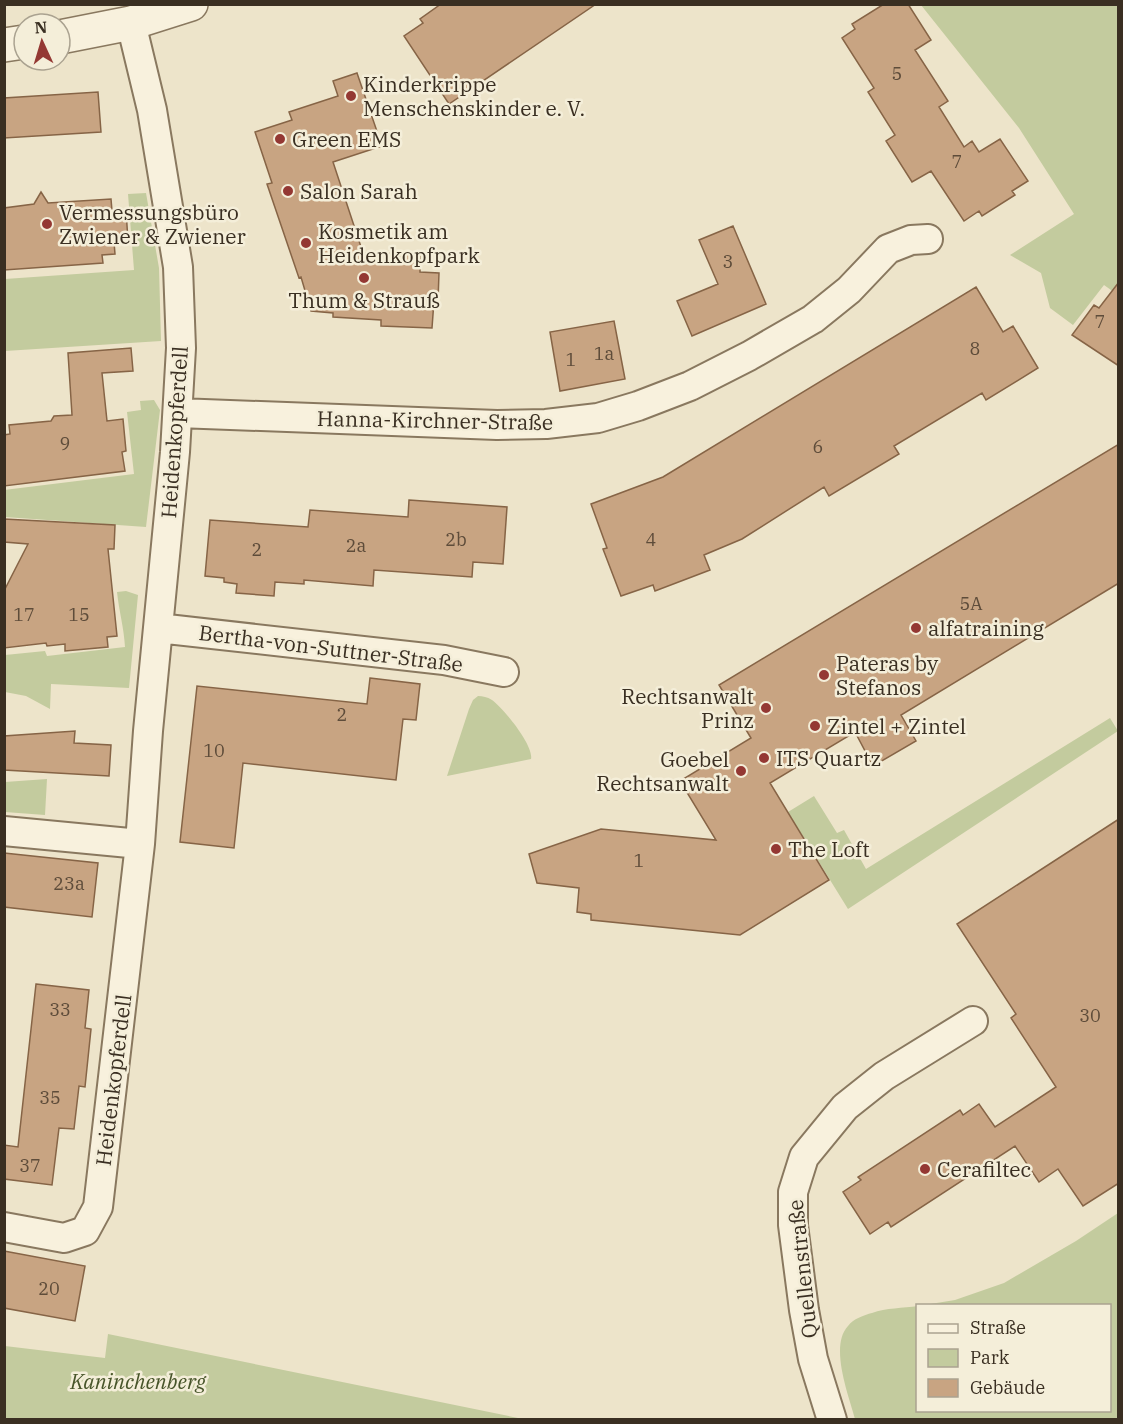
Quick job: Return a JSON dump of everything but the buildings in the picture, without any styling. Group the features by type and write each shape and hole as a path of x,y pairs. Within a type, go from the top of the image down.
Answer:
{"street":[{"path":"72,35 131,23 191,4"},
{"name":"Heidenkopferdell","path":"4,1227 64,1238 85,1231 98,1207 140,844 182,348 178,267 152,110 131,23"},
{"name":"Hanna-Kirchner-Straße","path":"178,414 498,425 546,424 598,418 638,406 690,386 749,357 819,315 849,290 888,249 911,240 928,239"},
{"name":"Bertha-von-Suttner-Straße","path":"158,628 444,660 504,672"},
{"path":"4,831 140,844"},
{"name":"Quellenstraße","path":"832,1419 813,1359 793,1225 793,1192 804,1157 845,1107 884,1076 973,1021"}],"green space":[{"path":"921,5 1118,5 1118,295 1104,285 1073,325 1050,308 1041,273 1010,255 1074,214 1019,128"},
{"path":"146,193 159,268 161,341 5,351 5,279 134,270 128,194"},
{"path":"154,400 160,410 146,527 5,517 4,490 134,474 127,412 141,410 140,401"},
{"path":"126,591 138,595 129,688 51,684 50,709 26,696 5,692 5,655 45,651 47,656 125,647 117,592"},
{"path":"478,696 492,700 510,718 528,745 531,759 447,776 469,709 473,700"},
{"path":"1110,718 1118,731 848,909 788,812 814,796 837,833 844,830 866,869"},
{"path":"47,779 45,815 5,812 5,782"},
{"path":"1118,1213 1118,1419 855,1419 842,1371 840,1346 843,1335 850,1324 862,1316 883,1310 916,1306 916,1412 1111,1412 1111,1304 930,1304 955,1300 1004,1283 1076,1241"},
{"name":"Kaninchenberg","path":"108,1334 523,1419 5,1419 5,1346 105,1358"}],"place":[{"name":"Kinderkrippe Menschenskinder e. V.","path":"351,96"},
{"name":"Green EMS","path":"280,139"},
{"name":"Salon Sarah","path":"288,191"},
{"name":"Vermessungsbüro Zwiener & Zwiener","path":"47,224"},
{"name":"Kosmetik am Heidenkopfpark","path":"306,243"},
{"name":"Thum & Strauß","path":"364,278"},
{"name":"alfatraining","path":"916,628"},
{"name":"Pateras by Stefanos","path":"824,675"},
{"name":"Rechtsanwalt Prinz","path":"766,708"},
{"name":"Zintel + Zintel","path":"815,726"},
{"name":"ITS Quartz","path":"764,758"},
{"name":"Goebel Rechtsanwalt","path":"741,771"},
{"name":"The Loft","path":"776,849"},
{"name":"Cerafiltec","path":"925,1169"}]}
